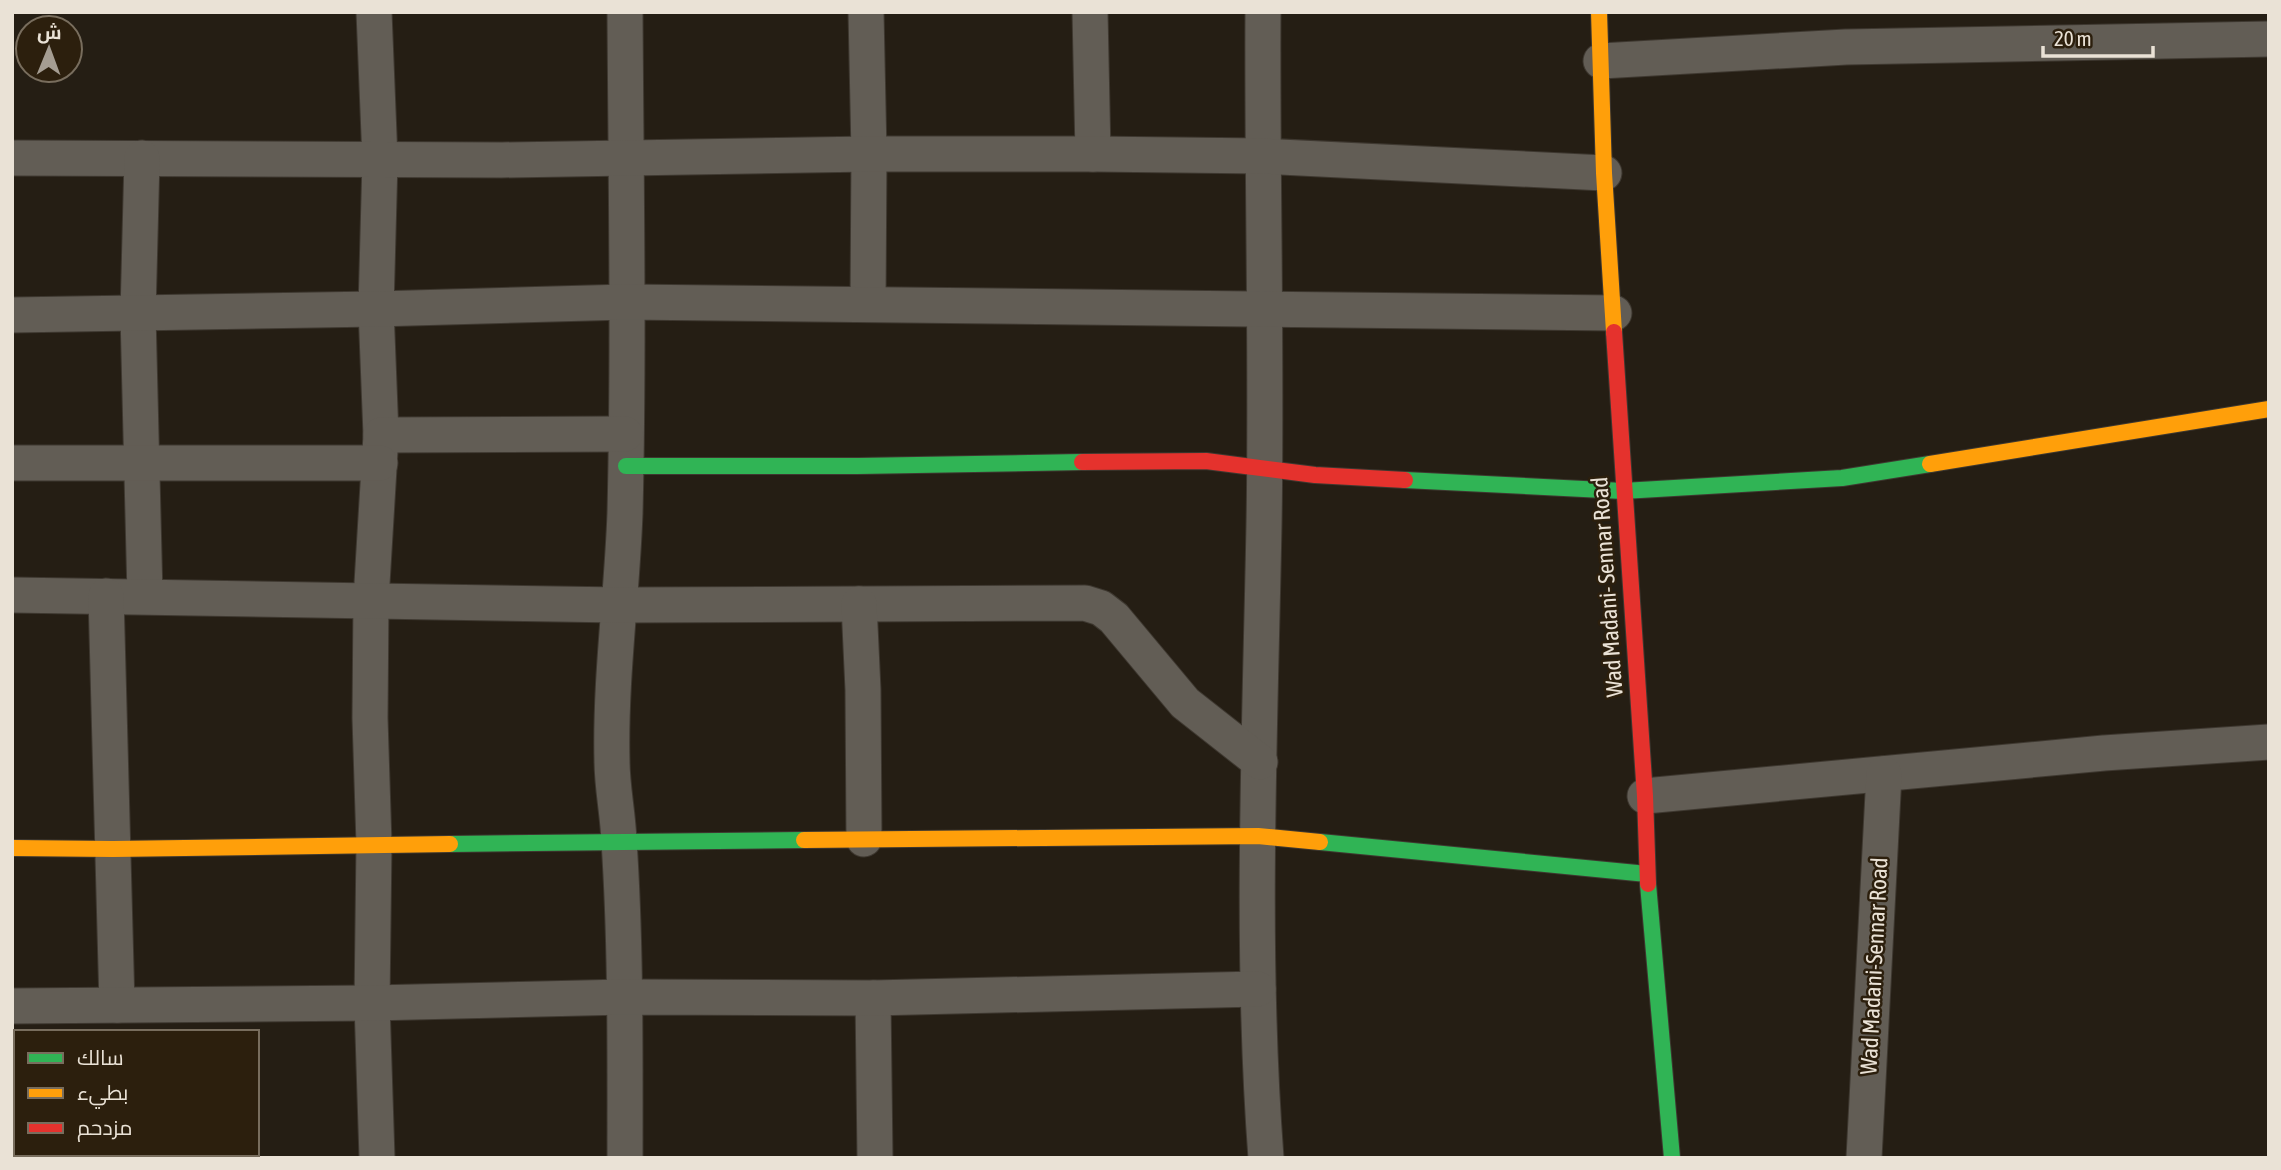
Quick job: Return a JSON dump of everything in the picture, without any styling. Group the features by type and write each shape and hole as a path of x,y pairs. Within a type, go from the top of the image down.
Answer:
{"street":[{"path":"374,12 380,160 376,309 381,449 371,600 370,718 374,844 372,1003 377,1158"},
{"path":"625,12 625,450 620,605 612,689 612,763 619,841 625,997 625,1158"},
{"path":"866,12 868,303"},
{"path":"1090,12 1093,154"},
{"path":"1263,12 1265,467 1258,989 1260,1081 1266,1158"},
{"name":"Wad Madani- Sennar Road","path":"1600,12 1604,173 1645,796 1647,874 1672,1158"},
{"path":"1601,61 1846,47 2269,39"},
{"path":"12,158 380,160 1093,154 1262,156 1604,173"},
{"path":"142,158 138,314 145,596"},
{"path":"12,315 626,302 1614,313"},
{"path":"12,463 143,462 381,449 625,450 858,466 1035,461 1206,461 1328,476 1623,491 1842,478 2269,409"},
{"path":"12,595 620,605 1085,603 1101,608 1114,618 1185,703 1260,762"},
{"path":"106,596 113,849 133,1013"},
{"path":"859,604 863,690 864,839"},
{"path":"1645,796 2104,753 2269,742"},
{"name":"Wad Madani-Sennar Road","path":"1864,1158 1884,774"},
{"path":"12,848 1258,836 1647,874"},
{"path":"12,1006 133,1013 372,1003 625,997 873,998 1258,989"},
{"path":"873,998 875,1158"}],"traffic: fast":[{"path":"626,466 1082,462"},
{"path":"1405,480 1623,491 1842,478 1930,464"},
{"path":"450,844 804,840"},
{"path":"1320,842 1647,874"},
{"path":"1648,884 1672,1158"}],"traffic: slow":[{"path":"1599,12 1604,173 1614,332"},
{"path":"1930,464 2269,409"},
{"path":"804,840 1258,836 1320,842"},
{"path":"12,848 450,844"}],"traffic: jam":[{"path":"1614,332 1645,796 1648,884"},
{"path":"1082,462 1206,461 1315,475 1405,480"}]}
